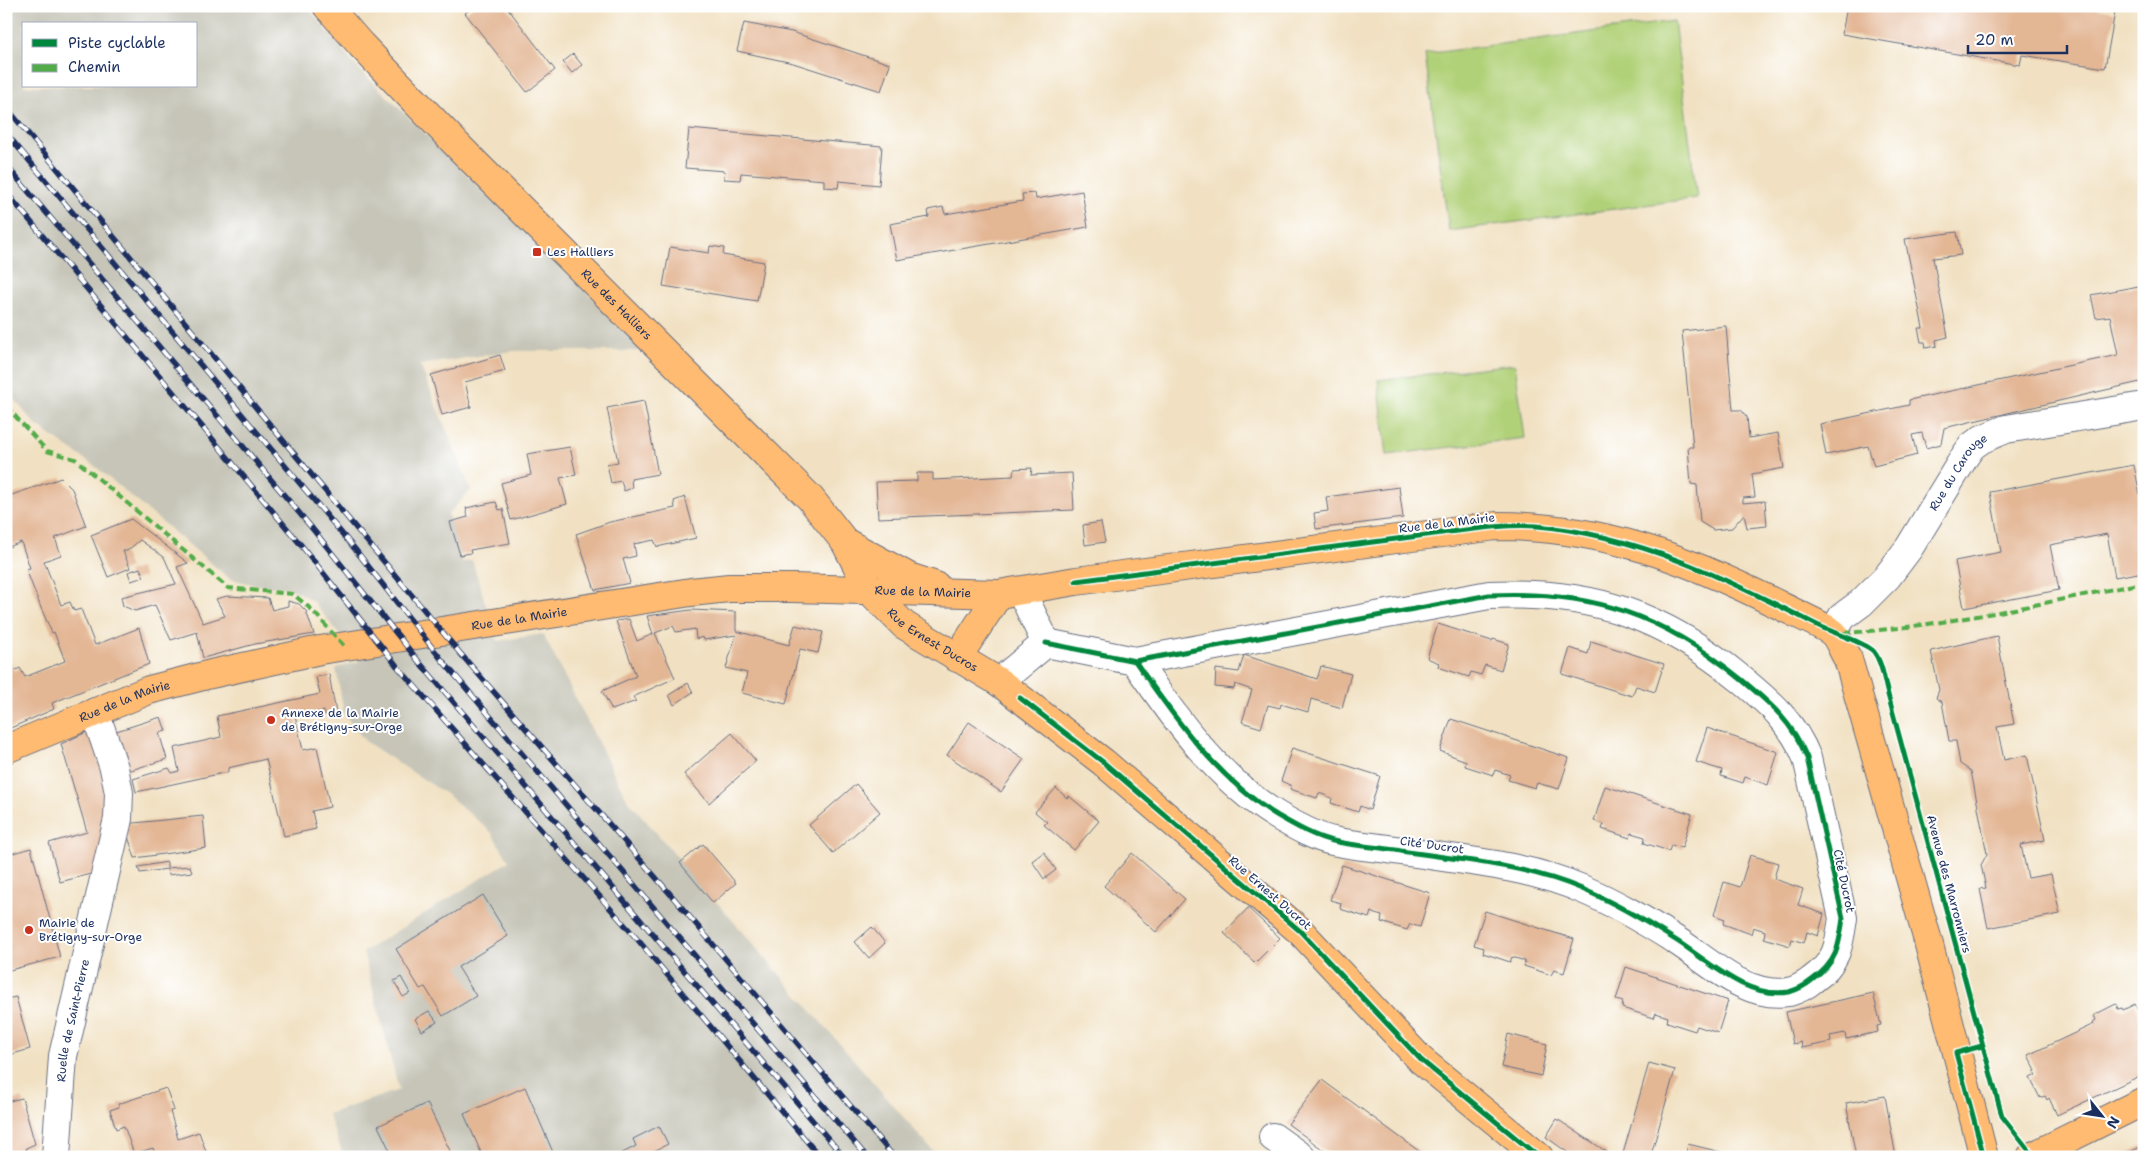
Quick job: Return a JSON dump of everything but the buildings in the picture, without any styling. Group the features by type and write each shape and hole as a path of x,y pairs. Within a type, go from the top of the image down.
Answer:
{"main road":[{"name":"Rue des Halliers","path":"327,6 360,45 462,150 810,498 845,542 870,591"},
{"name":"Rue de la Mairie","path":"6,749 149,690 320,650 655,597 729,588 1010,592 1076,581 1496,526 1536,526 1622,540 1670,556 1723,578 1833,633"},
{"path":"845,542 909,577 953,592"},
{"name":"Rue Ernest Ducros","path":"870,591 904,625 1010,690"},
{"path":"957,658 1010,592"},
{"path":"1833,633 1848,660 1928,942 1984,1157"},
{"name":"Rue Ernest Ducrot","path":"1010,690 1103,762 1300,931 1421,1060 1539,1157"},
{"path":"2031,1157 2144,1101"}],"street":[{"name":"Rue du Carouge","path":"1833,633 1842,617 1861,603 1888,577 1909,548 1964,456 1972,446 1982,439 2006,428 2144,406"},
{"path":"1010,592 1046,643 1010,690"},
{"name":"Cité Ducrot","path":"1046,643 1135,661 1489,595 1529,593 1571,597 1640,616 1690,641 1725,666 1778,712 1799,738 1807,758 1843,918 1840,943 1834,960 1815,979 1789,992 1753,988 1730,978 1680,943 1616,904 1580,888 1507,868 1330,840 1300,828 1276,814 1246,792 1206,755 1168,708 1135,661"},
{"name":"Ruelle de Saint-Pierre","path":"56,1157 63,1056 118,819 120,793 114,768 94,712"},
{"path":"1273,1137 1300,1157"}],"shaded area":[{"path":"6,6 307,6 352,62 647,351 513,351 420,365 471,490 448,514 462,562 472,560 497,641 543,634 627,799 938,1157 344,1157 328,1114 399,1090 363,952 509,861 491,832 449,796 365,741 344,714 336,668 360,661 313,601 290,588 257,585 230,579 96,467 36,425 6,390"}],"green space":[{"path":"1674,21 1697,198 1449,231 1425,54"},
{"path":"1515,364 1525,438 1387,455 1378,380"}],"railway":[{"path":"6,107 459,652 672,896 894,1157"},
{"path":"6,133 354,548 442,660 867,1157"},
{"path":"6,165 311,527 420,663 844,1157"},
{"path":"6,192 301,545 397,666 638,940 820,1157"}],"marked path":[{"path":"6,406 47,451 75,459 228,588 293,594 312,610 344,646"},
{"path":"1843,633 1956,620 2144,583"}],"cycle path":[{"name":"Avenue des Marronniers","path":"1076,581 1478,528 1537,526 1574,531 1646,549 1749,591 1817,625 1871,649 1877,656 1882,671 2002,1116 2034,1157"},
{"path":"1046,643 1135,661 1489,595 1560,597 1624,611 1654,623 1713,657 1762,697 1795,734 1807,758 1843,918 1838,946 1827,967 1810,982 1798,989 1789,992 1773,993 1758,990 1729,977 1677,941 1631,913 1595,894 1561,881 1493,864 1341,843 1311,834 1278,816 1235,784 1198,746 1165,704 1135,661"},
{"path":"1020,698 1103,762 1300,931 1421,1060 1539,1157"},
{"path":"1982,1046 1956,1053 1984,1157"}],"place":[{"name":"Les Halliers","path":"537,252"},
{"name":"Annexe de la Mairie de Brétigny-sur-Orge","path":"271,720"},
{"name":"Mairie de Brétigny-sur-Orge","path":"29,930"}]}
